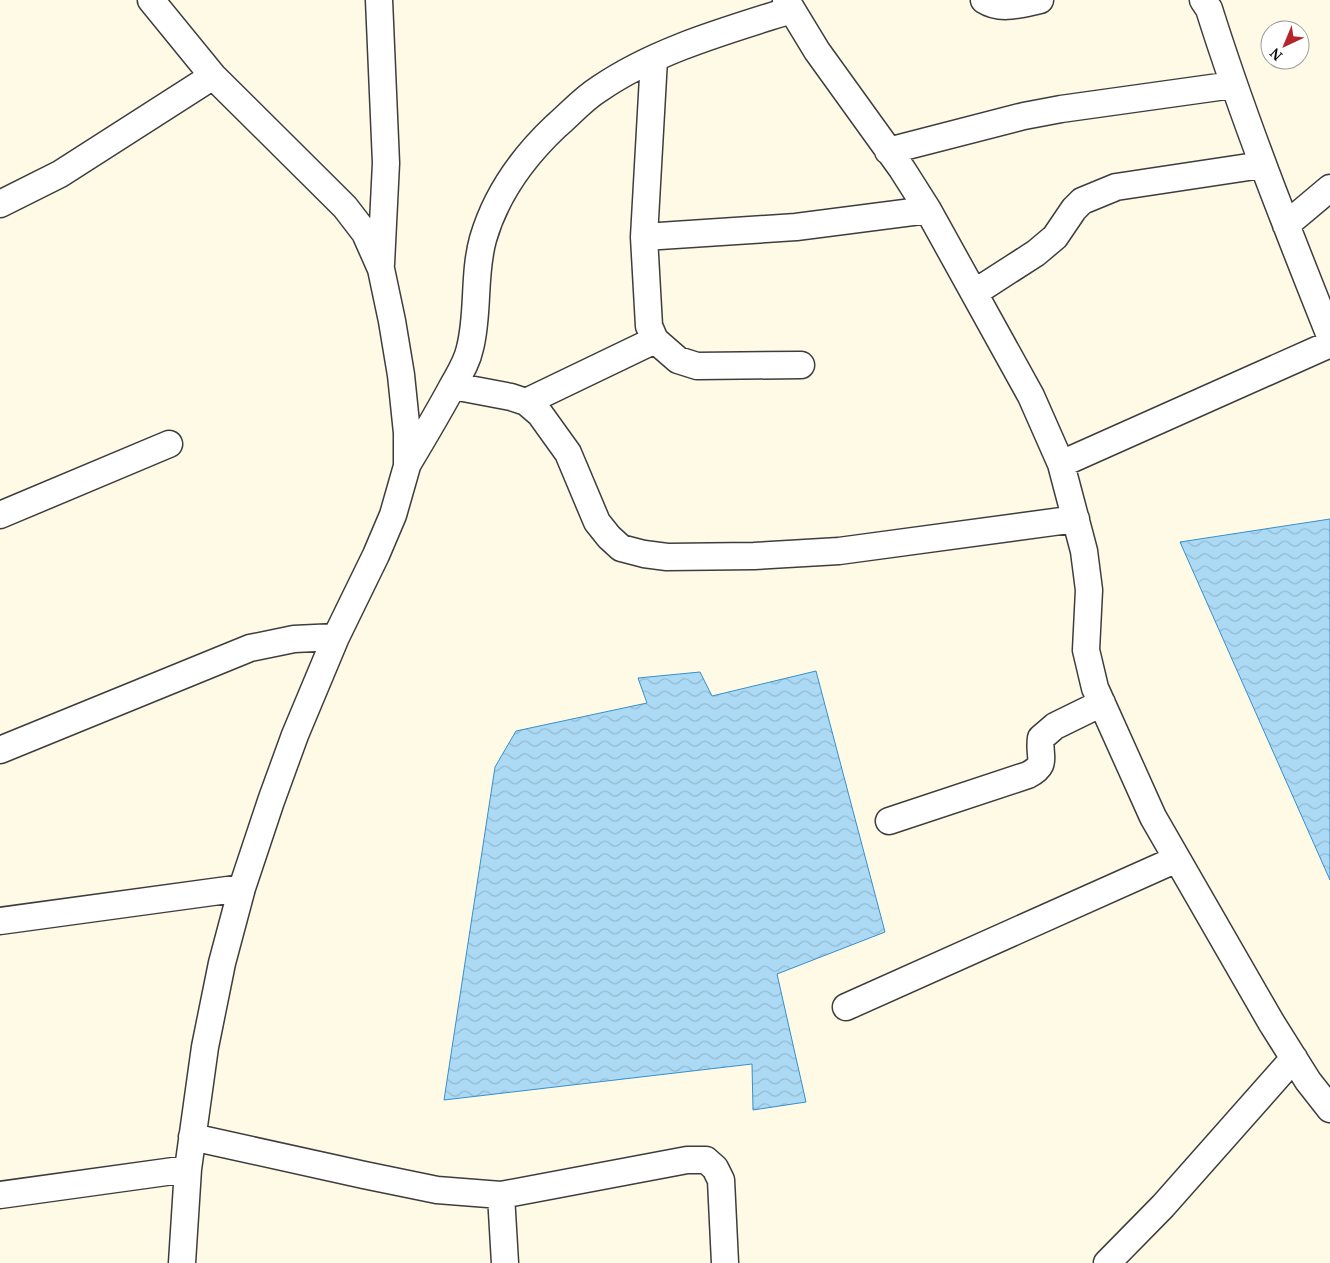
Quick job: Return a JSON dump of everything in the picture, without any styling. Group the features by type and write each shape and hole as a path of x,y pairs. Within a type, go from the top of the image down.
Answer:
{"street":[{"path":"152,0 213,76 345,207 365,233 381,269 392,321 401,375 407,433 406,466 393,515 376,555 336,637 277,785 242,888 222,963 205,1047 188,1169 182,1263"},
{"path":"379,0 386,163 381,269"},
{"path":"984,0 992,6 1010,6 1040,0"},
{"path":"1204,0 1209,9 1233,86 1262,165 1330,336"},
{"path":"406,466 453,386 470,348 477,274 483,240 495,204 513,174 538,142 598,90 625,73 673,50 788,5 816,51 928,210 1031,396 1061,464 1084,551 1089,590 1086,650 1095,688 1153,817 1271,1022 1330,1109"},
{"path":"654,59 644,237 649,326 655,340 678,360 697,366 802,364"},
{"path":"0,204 60,174 213,76"},
{"path":"888,151 1034,114 1233,86"},
{"path":"974,293 1036,253 1055,237 1082,201 1097,194 1116,187 1262,165"},
{"path":"1286,225 1330,188"},
{"path":"644,237 796,227 928,210"},
{"path":"526,402 655,340"},
{"path":"1061,464 1330,344"},
{"path":"453,386 511,397 526,402 540,414 568,453 597,522 621,548 644,554 667,557 754,556 839,551 1076,519"},
{"path":"0,515 169,444"},
{"path":"0,750 250,648 294,639 336,637"},
{"path":"889,820 1028,776 1039,768 1042,762 1041,738 1055,726 1102,704"},
{"path":"846,1007 1177,859"},
{"path":"0,921 242,888"},
{"path":"1107,1263 1164,1206 1294,1058"},
{"path":"192,1137 437,1190 501,1195 687,1160 706,1160 715,1168 721,1180 725,1263"},
{"path":"0,1196 188,1169"},
{"path":"501,1195 505,1263"}],"water":[{"path":"1330,519 1330,880 1180,542"},
{"path":"816,671 885,932 777,974 806,1102 753,1110 752,1064 444,1100 495,767 516,731 647,703 638,678 700,672 712,696"}]}
